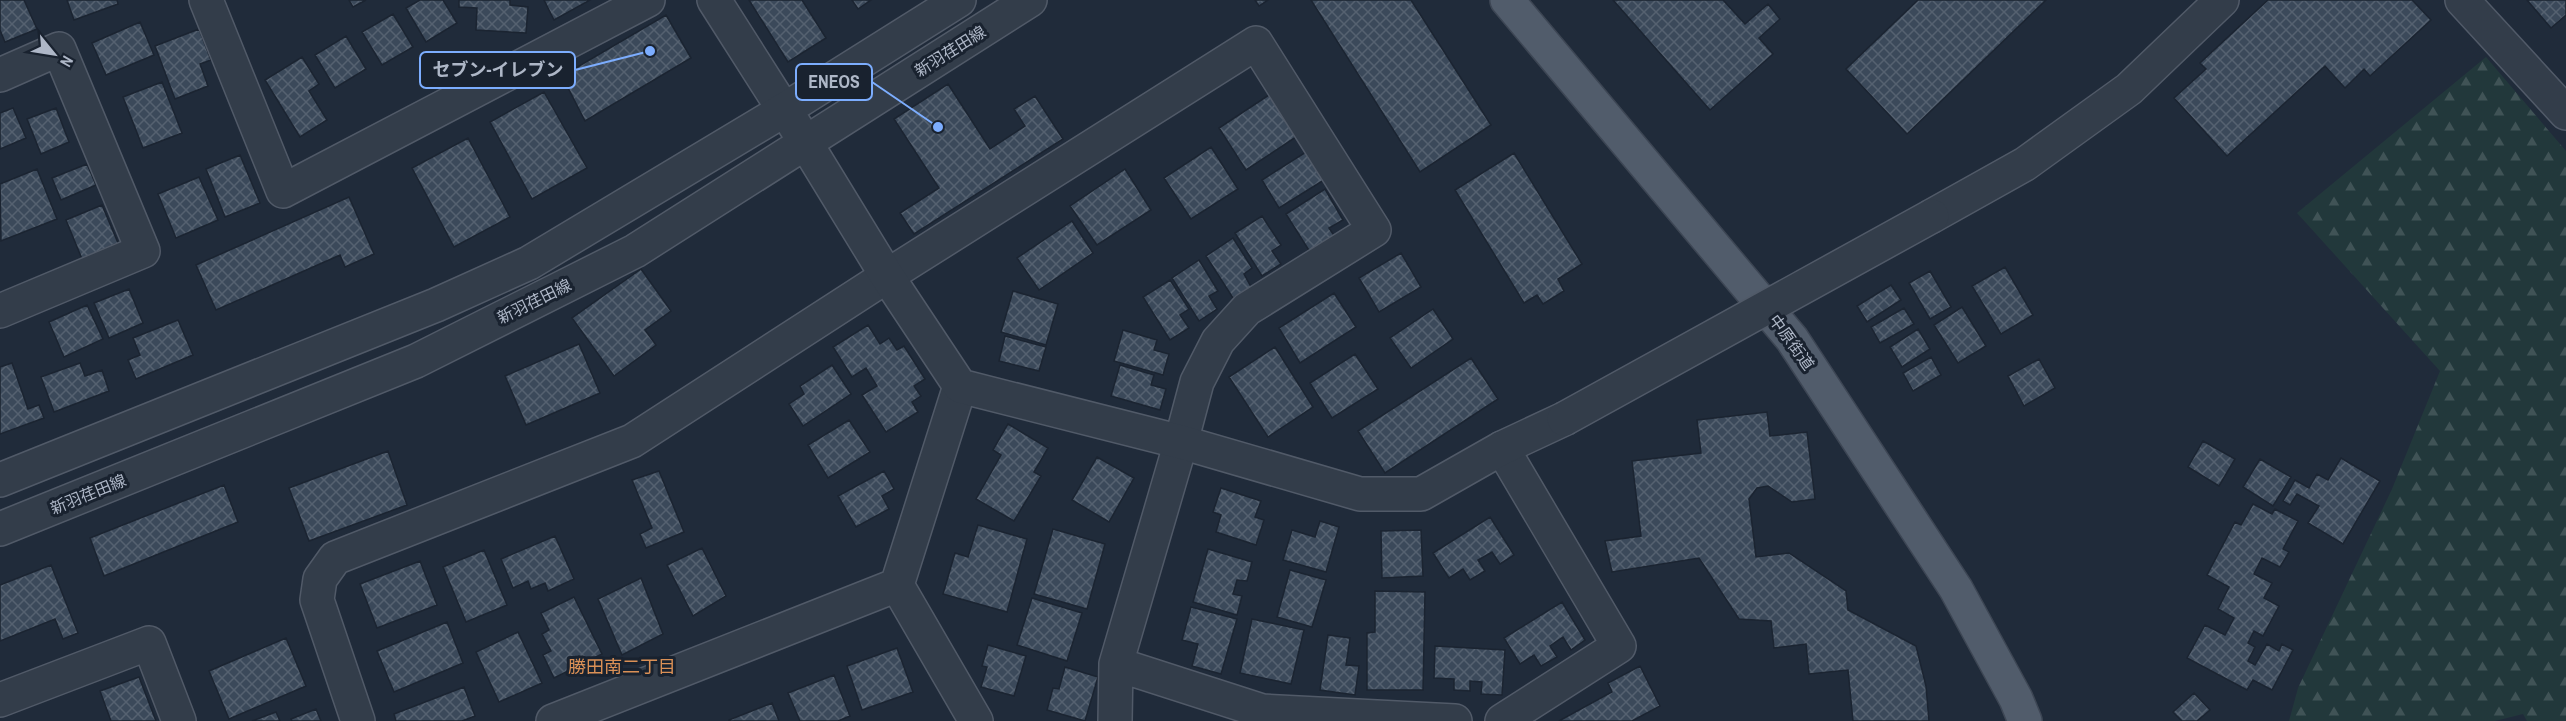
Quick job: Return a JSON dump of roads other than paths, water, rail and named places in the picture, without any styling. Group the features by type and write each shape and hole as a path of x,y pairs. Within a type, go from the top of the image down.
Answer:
{"main road":[{"name":"中原街道","path":"1507,0 1792,339 1956,588 2016,699 2025,721"}],"street":[{"path":"206,0 283,190 648,0"},
{"path":"714,0 806,142 886,276 960,386 1181,442 1360,494 1420,494 1502,448 1564,419 2025,164 2129,89 2222,0"},
{"path":"0,480 436,305 529,262 784,110 959,0"},
{"name":"新羽荏田線","path":"0,529 416,361 635,251 1030,0"},
{"path":"2474,4 2566,113"},
{"path":"358,721 316,600 320,579 335,558 632,441 886,276 1256,43 1374,230 1247,309 1218,341 1197,382 1116,663 1115,721"},
{"path":"0,75 59,49 143,251 0,311"},
{"path":"960,386 897,585 976,721"},
{"path":"1502,448 1619,646 1502,721"},
{"path":"553,721 897,585"},
{"path":"0,700 149,644 179,721"},
{"path":"1116,663 1262,711 1455,721"}],"place":[{"name":"セブン-イレブン","path":"650,51"},
{"name":"ENEOS","path":"938,127"}],"district":[{"name":"勝田南二丁目","path":"622,667"}]}
